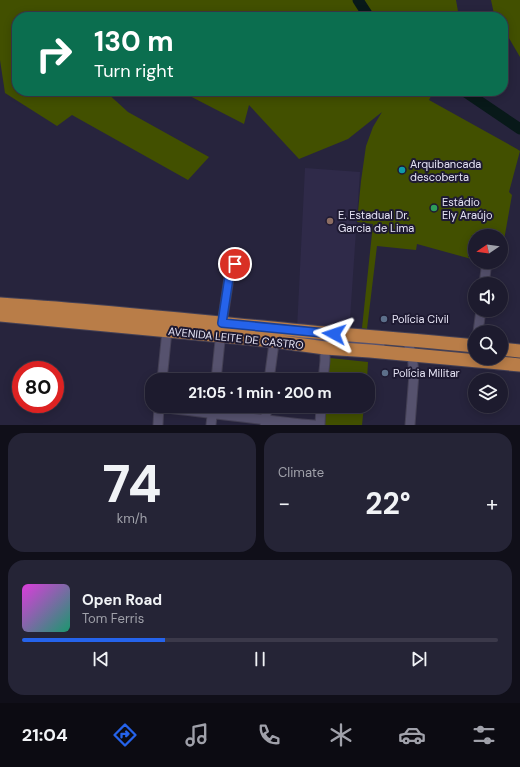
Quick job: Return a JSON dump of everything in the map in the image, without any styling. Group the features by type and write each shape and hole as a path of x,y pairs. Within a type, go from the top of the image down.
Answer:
{"highway":[{"name":"AVENIDA LEITE DE CASTRO","path":"0,304 221,330 324,340 370,351 468,346"},
{"name":"AVENIDA LEITE DE CASTRO","path":"0,315 167,331 221,330"},
{"name":"AVENIDA LEITE DE CASTRO","path":"410,348 520,365"},
{"path":"508,350 520,351"}],"street":[{"path":"217,373 221,330 230,271 232,266 235,264 245,262"},
{"path":"0,310 221,330"},
{"path":"163,373 167,331"},
{"path":"270,373 274,335"},
{"path":"324,340 324,373"},
{"path":"410,425 414,374 410,348 468,354"},
{"path":"508,359 520,360"},
{"path":"158,425 159,413"},
{"path":"211,425 213,413"},
{"path":"225,413 265,423 314,425"},
{"path":"265,423 266,413"},
{"path":"320,425 321,413"}],"shaded area":[{"name":"E. Estadual Dr. Garcia de Lima","path":"305,168 360,172 349,334 297,329"}],"green space":[{"path":"0,0 456,0 458,12 12,12 12,96 110,96 128,112 209,157 188,180 72,115 57,126 5,93 0,60"},
{"path":"491,0 520,0 520,57 508,37 508,12 494,12"},
{"name":"Estádio Ely Araújo","path":"190,96 431,96 429,100 520,151 509,192 512,195 506,229 468,229 468,258 417,244 416,250 377,246 367,329 362,328 373,224 357,222 366,146 373,127 382,112 348,139 299,159 249,105 244,124"},
{"path":"330,358 368,362 367,373 329,373"},
{"path":"324,413 363,413 362,425 323,425"}],"waterway":[{"path":"358,0 366,12"},
{"path":"471,96 520,129"}],"place":[{"name":"Arquibancada descoberta","path":"402,170"},
{"name":"Estádio Ely Araújo","path":"434,208"},
{"name":"E. Estadual Dr. Garcia de Lima","path":"330,221"},
{"name":"Polícia Civil","path":"384,319"},
{"name":"Polícia Militar","path":"385,373"}],"route":[{"path":"235,264 232,266 230,271 222,323 334,334"}]}
